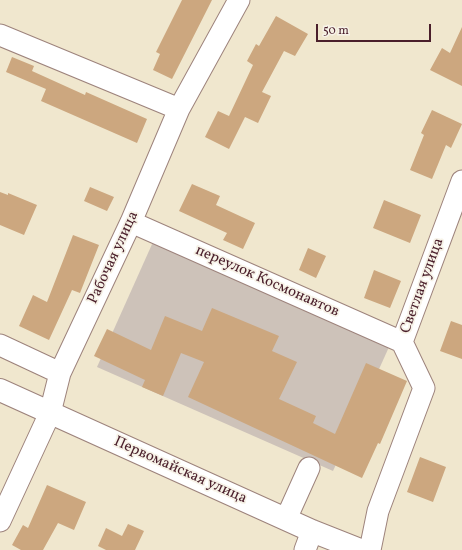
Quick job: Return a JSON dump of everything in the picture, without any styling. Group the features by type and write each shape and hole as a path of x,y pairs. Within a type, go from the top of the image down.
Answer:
{"main road":[{"name":"Первомайская улица","path":"0,390 286,519 309,540 360,550"}],"street":[{"name":"Рабочая улица","path":"0,521 50,413 60,373 131,222 180,109 239,0"},
{"path":"0,35 180,109"},
{"name":"Светлая улица","path":"370,550 378,511 424,388 402,342 462,180"},
{"name":"переулок Космонавтов","path":"131,222 402,342"},
{"path":"0,345 60,373"},
{"path":"286,519 309,468"}],"shaded area":[{"path":"153,242 389,347 333,471 97,367"}],"building":[{"path":"182,0 212,0 172,79 153,70 160,54 156,52"},
{"path":"276,16 308,34 295,56 284,51 262,92 271,96 258,123 245,117 229,149 205,137 218,111 229,116 253,65 247,61 256,44 259,46"},
{"path":"462,27 462,86 430,70 442,48 450,53"},
{"path":"12,57 34,66 32,71 85,95 86,92 147,119 137,143 41,101 46,89 6,72"},
{"path":"432,110 462,124 451,148 446,145 432,179 410,170 424,135 421,133"},
{"path":"192,184 220,196 216,205 255,223 243,249 223,240 227,233 179,211"},
{"path":"90,187 114,197 107,211 84,201"},
{"path":"0,192 8,195 8,193 37,205 24,235 0,225"},
{"path":"384,200 421,215 410,243 373,228"},
{"path":"73,235 99,245 80,293 72,290 49,340 19,326 33,295 47,302"},
{"path":"308,248 326,256 316,278 299,270"},
{"path":"374,270 401,281 390,308 364,298"},
{"path":"212,308 279,336 272,351 297,362 279,399 316,416 313,423 335,434 366,363 407,381 380,444 378,443 362,478 188,397 204,362 181,353 163,396 142,387 145,380 94,356 107,329 151,350 165,316 202,331"},
{"path":"451,321 462,325 462,359 440,351"},
{"path":"420,457 446,467 433,502 407,492"},
{"path":"47,485 86,502 74,530 58,523 43,550 21,550 12,545 23,525 28,528"},
{"path":"128,524 144,531 135,550 106,550 98,546 106,528 122,536"}]}
